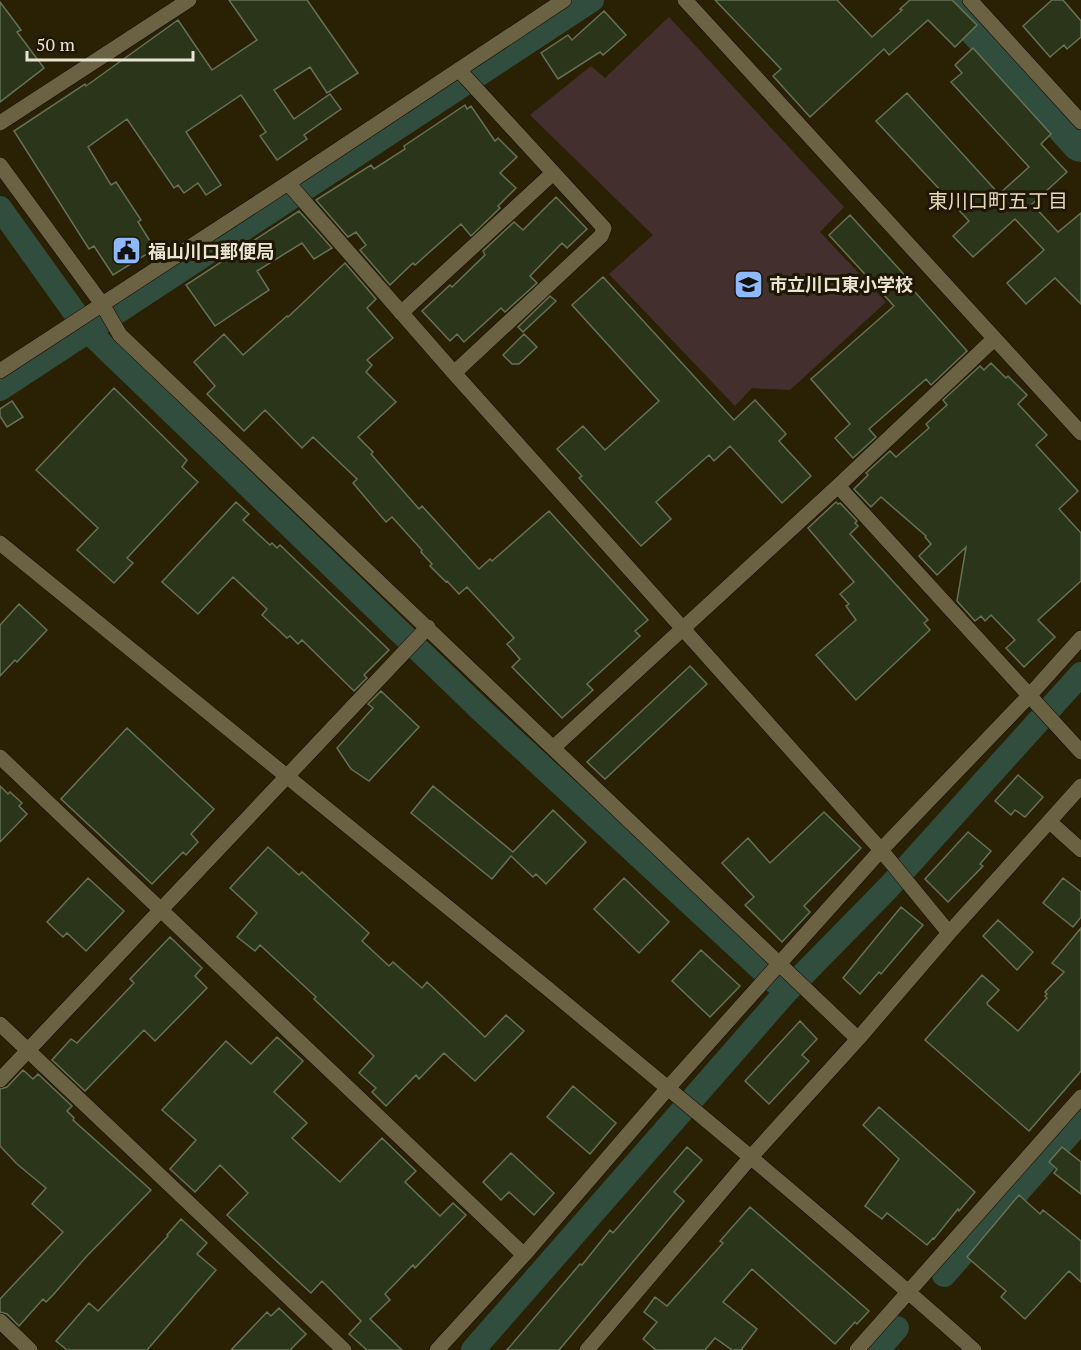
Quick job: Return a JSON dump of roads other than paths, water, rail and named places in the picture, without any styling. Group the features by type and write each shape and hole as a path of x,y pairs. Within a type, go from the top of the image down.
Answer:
{"street":[{"path":"0,123 189,0"},
{"path":"0,371 564,0"},
{"path":"686,0 1081,433"},
{"path":"970,0 1081,122"},
{"path":"454,373 601,236 604,228 459,70"},
{"path":"0,165 120,335 858,1039"},
{"path":"401,313 553,173"},
{"path":"288,183 454,373 882,850 949,933"},
{"path":"553,748 994,339"},
{"path":"838,486 1081,752"},
{"path":"0,543 289,776 670,1090 909,1292 974,1350"},
{"path":"0,1080 428,627"},
{"path":"437,1350 524,1255 882,850 1081,638"},
{"path":"0,757 524,1255"},
{"path":"587,1350 750,1158 1081,786"},
{"path":"1050,822 1081,850"},
{"path":"0,1024 344,1350"},
{"path":"857,1350 1081,1097"},
{"path":"0,1320 30,1350"}],"waterway":[{"path":"0,389 592,0"},
{"path":"953,0 1081,142"},
{"path":"0,208 88,331 481,710 786,992"},
{"path":"473,1350 786,992 888,888 1081,674"},
{"path":"944,1275 1081,1121"},
{"path":"878,1350 897,1328"}],"place":[{"name":"福山川口郵便局","path":"127,251"},
{"name":"市立川口東小学校","path":"748,284"}],"district":[{"name":"東川口町五丁目","path":"998,200"}]}
